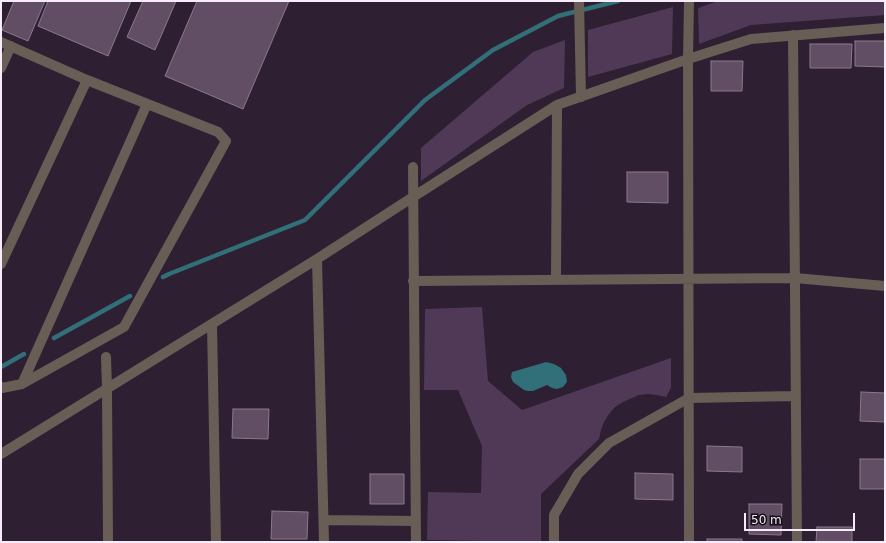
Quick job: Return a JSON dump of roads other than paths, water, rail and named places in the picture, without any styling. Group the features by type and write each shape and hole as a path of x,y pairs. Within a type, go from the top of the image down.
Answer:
{"street":[{"path":"579,1 581,97"},
{"path":"689,1 689,542"},
{"path":"1,454 318,259 557,105 688,59 752,39 885,28"},
{"path":"793,35 796,542"},
{"path":"1,68 6,44 87,80 218,132 226,141 124,327 22,384 1,387"},
{"path":"1,264 87,80"},
{"path":"22,384 147,104"},
{"path":"556,280 557,105"},
{"path":"413,167 416,542"},
{"path":"318,259 324,542"},
{"path":"414,281 795,278 885,286"},
{"path":"212,324 216,542"},
{"path":"106,357 108,542"},
{"path":"554,542 554,515 578,474 609,443 689,398 796,396"},
{"path":"324,520 416,522"}],"waterway":[{"path":"163,277 305,220 425,100 493,50 558,16 618,1"},
{"path":"54,338 130,296"},
{"path":"1,367 24,354"}]}
